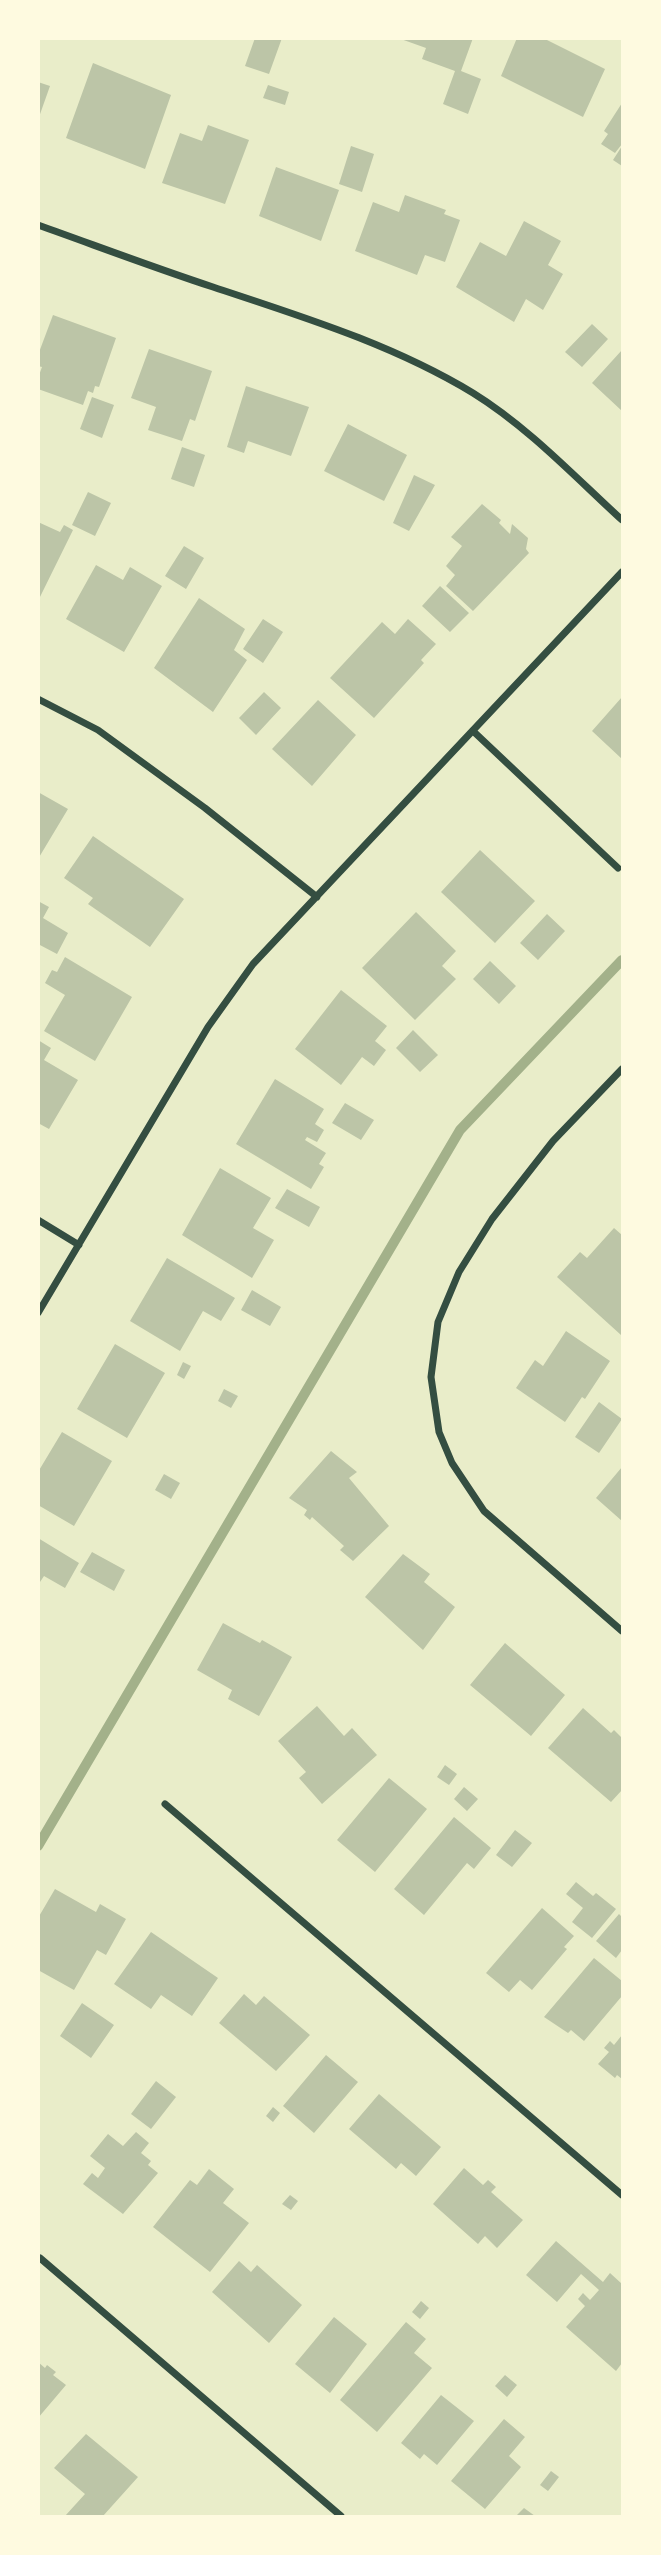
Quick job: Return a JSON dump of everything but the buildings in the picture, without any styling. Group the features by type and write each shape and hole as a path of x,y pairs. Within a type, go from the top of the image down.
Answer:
{"street":[{"path":"38,225 346,332 422,364 476,395 531,437 622,520"},
{"path":"38,1313 208,1027 253,964 622,572"},
{"path":"38,699 98,730 205,808 317,897"},
{"path":"474,732 618,868"},
{"path":"622,1069 553,1141 492,1219 460,1272 438,1322 431,1377 439,1432 452,1464 484,1511 622,1631"},
{"path":"38,1220 79,1245"},
{"path":"165,1804 622,2195"},
{"path":"40,2258 341,2516"}],"waterway":[{"path":"38,1846 460,1130 622,960"}]}
